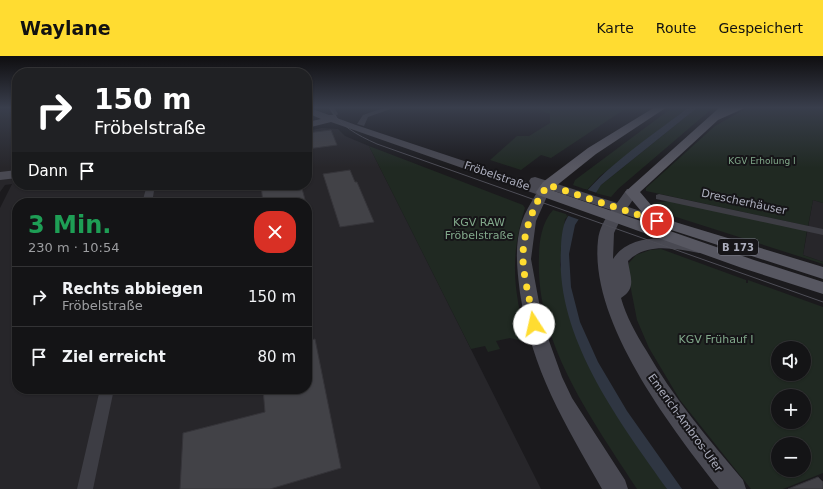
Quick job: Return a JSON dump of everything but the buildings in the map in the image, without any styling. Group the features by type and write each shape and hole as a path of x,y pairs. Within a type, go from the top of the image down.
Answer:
{"main road":[{"name":"Fröbelstraße","path":"368,127 611,211 702,248 823,288"},
{"name":"Fröbelstraße","path":"382,127 546,189"},
{"path":"616,489 565,405 552,377 534,324 523,259 529,221 546,189 592,151 629,127"},
{"name":"Emerich-Ambros-Ufer","path":"705,127 611,211 605,253 606,272 613,295 639,357 658,389 734,489"},
{"path":"0,176 12,175"},
{"name":"B 173","path":"632,192 646,208 670,225"},
{"name":"Fröbelstraße","path":"611,211 670,225 823,274"},
{"path":"613,295 623,289 620,260 630,250 640,246 659,244 702,248"}],"street":[{"name":"Drescherhäuser","path":"659,197 823,232"},
{"path":"85,489 106,394"}],"shaded area":[{"path":"0,127 12,127 12,184 5,185 0,192"},
{"path":"322,128 338,129 345,136 369,146 541,489 0,489 0,208 12,184 12,190 312,190 312,130"},
{"path":"813,200 823,203 823,262 803,255"}],"green space":[{"path":"543,127 597,127 551,158 541,155 521,170 490,160 517,136 529,136"},
{"path":"646,127 663,127 600,176 587,190 573,185 575,180"},
{"path":"673,127 690,127 618,189 611,197 595,193 601,185"},
{"name":"KGV Erholung I","path":"714,127 823,127 823,203 813,200 808,226 646,191 646,188"},
{"name":"KGV RAW Fröbelstraße","path":"369,146 523,205 525,208 517,243 515,275 516,291 527,342 510,338 496,341 500,349 488,352 485,346 471,349"},
{"path":"669,201 807,230 803,255 823,262 823,264 673,216 653,203"},
{"path":"553,210 569,215 565,219 560,265 586,361 613,409 667,489 637,489 585,407 556,349 546,319 540,288 539,256 542,232 546,220"},
{"name":"KGV Frühauf I","path":"661,249 746,280 746,283 748,283 748,280 823,307 823,473 783,489 751,489 680,400 649,348 637,320 628,274 629,263 636,255 650,250"}],"water":[{"path":"662,127 673,127 601,185 575,225 569,254 571,287 580,322 598,362 627,411 682,489 667,489 629,435 594,377 579,346 568,314 562,282 561,242 565,221 578,201 606,171"}],"pier":[{"path":"585,189 597,193 580,220 566,215"}],"tram line":[{"path":"347,127 377,144 823,302"}],"route":[{"path":"534,324 523,259 529,221 539,198 548,185 657,221"}]}
